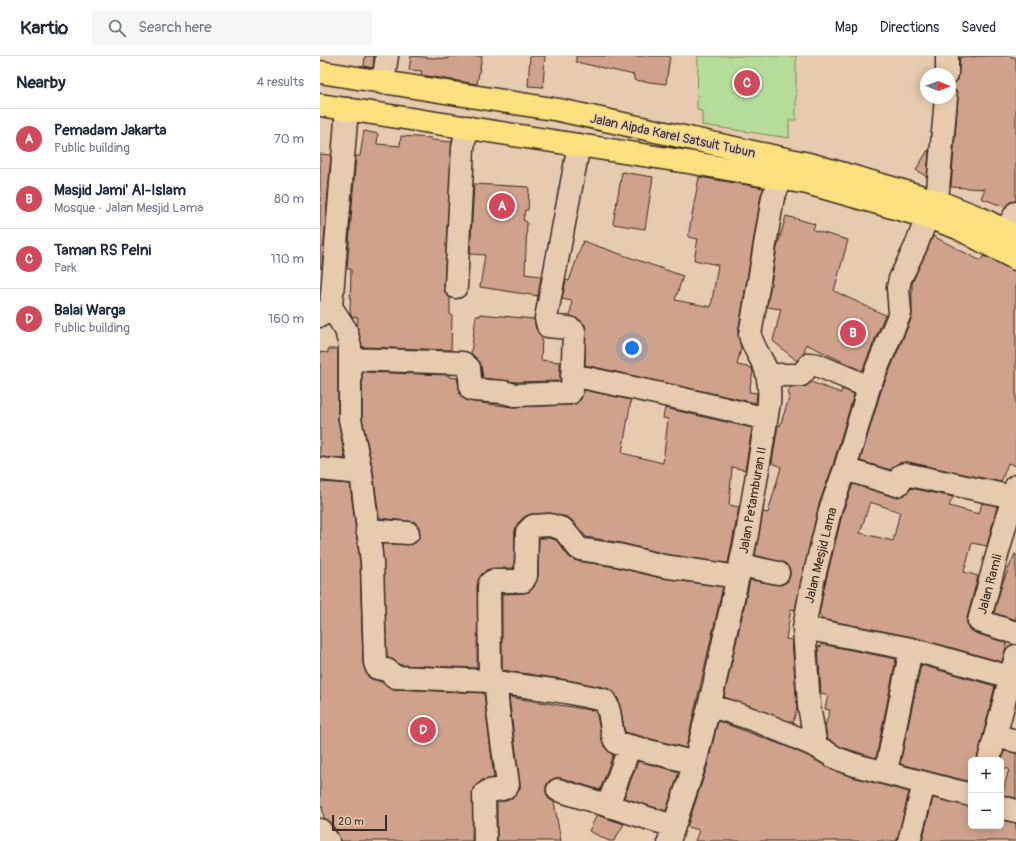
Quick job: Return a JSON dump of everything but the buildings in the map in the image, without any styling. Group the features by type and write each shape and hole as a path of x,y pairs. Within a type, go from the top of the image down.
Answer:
{"main road":[{"name":"Jalan Aipda Karel Satsuit Tubun","path":"320,72 559,110 785,169 807,183 980,218 1012,227"},
{"name":"Jalan Aipda Karel Satsuit Tubun","path":"320,105 688,162 785,169"},
{"name":"Jalan Aipda Karel Satsuit Tubun","path":"932,209 958,228 1016,259"}],"street":[{"path":"383,83 387,56"},
{"path":"947,56 947,68"},
{"name":"Jalan Mesjid Lama","path":"816,746 809,706 804,628 812,585 831,507 845,469 869,388 900,314 898,288 900,279 932,209 945,104"},
{"path":"347,109 325,312 346,330 350,359 350,419 361,473 372,562 375,663 377,668 387,670 395,677 493,682 566,692 604,700 612,719 615,742 695,763"},
{"path":"456,287 463,148 467,127"},
{"path":"350,359 463,363 469,368 471,389 503,392 515,395 566,395 572,389 574,331 569,328 550,327 546,324 546,318 579,145"},
{"name":"Jalan Petamburan II","path":"672,837 695,763 709,706 739,571 766,420 770,388 767,375 752,345 750,335 772,197 785,169"},
{"path":"767,375 801,374 810,364 869,388"},
{"path":"572,375 690,402 713,405 766,420"},
{"path":"320,469 361,473"},
{"path":"845,469 896,485 900,483 902,475 906,474 1014,492"},
{"name":"Jalan Ramli","path":"1014,492 979,621 1016,633"},
{"path":"485,841 484,794 487,791 504,789 508,785 503,741 497,713 493,682 488,587 493,581 523,581 526,576 527,532 533,526 550,525 563,529 579,549 618,555 663,566 778,573"},
{"path":"367,530 408,533"},
{"path":"804,628 912,649 1010,677"},
{"path":"886,772 912,649"},
{"path":"991,757 1006,739 1010,677 1016,656"},
{"path":"709,706 762,722 816,746 844,761 924,784 968,794"},
{"path":"611,797 630,746"},
{"path":"909,841 924,784"},
{"path":"558,790 672,837"},
{"path":"1004,808 1016,811"},
{"path":"320,830 328,841"}],"green space":[{"path":"698,56 796,56 796,120 789,120 789,138 702,125 702,111 697,110"}],"place":[{"name":"Taman RS Pelni","path":"747,83"},
{"name":"Pemadam Jakarta","path":"502,206"},
{"name":"Masjid Jami' Al-Islam","path":"853,333"},
{"name":"Balai Warga","path":"423,730"}]}
